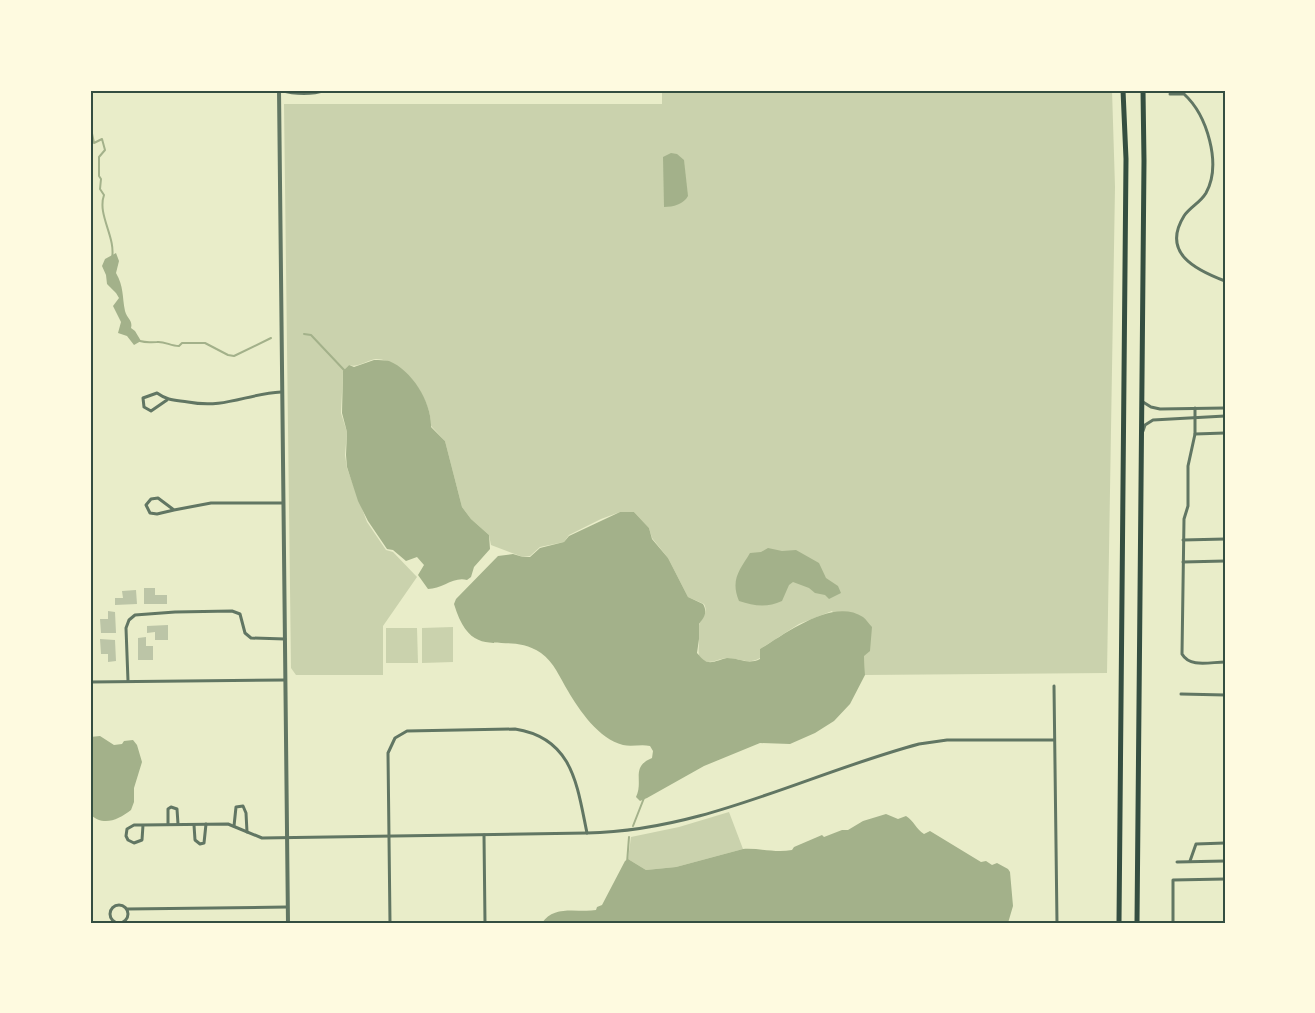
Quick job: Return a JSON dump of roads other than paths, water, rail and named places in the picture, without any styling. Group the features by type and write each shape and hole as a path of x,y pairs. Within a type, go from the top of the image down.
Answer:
{"highway":[{"path":"1119,923 1126,159 1123,90"},
{"path":"1137,923 1143,90"}],"street":[{"path":"288,923 279,90 310,93 326,90"},
{"path":"1170,94 1184,94 1198,113 1210,147 1212,162 1207,190 1200,202 1185,213 1180,224 1177,246 1183,257 1192,265 1225,280"},
{"path":"1225,338 1225,366"},
{"path":"167,400 151,411 144,406 143,398 157,393 167,400 214,405 231,403 258,394 281,392"},
{"path":"1141,401 1160,409 1225,408"},
{"path":"1195,408 1196,434 1188,466 1188,506 1184,519 1182,654 1191,663 1225,662"},
{"path":"1141,436 1145,425 1153,420 1225,416"},
{"path":"1196,434 1225,433"},
{"path":"174,510 158,498 151,499 146,505 150,513 158,514 211,503 283,503"},
{"path":"1184,540 1225,539"},
{"path":"1183,562 1225,561"},
{"path":"128,681 126,628 129,620 135,615 232,611 240,614 245,633 251,638 285,639"},
{"path":"90,682 285,680"},
{"path":"1054,686 1057,923"},
{"path":"1181,694 1225,696 1225,710"},
{"path":"390,923 388,753 395,738 407,731 514,729 543,738 558,749 576,779 587,833"},
{"path":"143,825 142,840 134,843 128,840 126,836 128,829 134,825 168,824 228,824 262,838 587,833 639,830 690,819 919,744 956,740 1054,740"},
{"path":"234,826 236,807 243,806 246,813 246,832"},
{"path":"168,824 168,809 171,807 177,809 178,824"},
{"path":"194,824 195,840 200,844 206,839 206,824"},
{"path":"484,835 485,923"},
{"path":"1190,861 1196,844 1225,843"},
{"path":"1177,862 1225,861"},
{"path":"1173,923 1173,880 1225,879"},
{"path":"127,909 127,918 123,922 119,923 111,918 110,914 119,904 127,909 287,907"}],"waterway":[{"path":"90,124 94,143 102,139 105,150 99,157 99,176 100,189 104,195 103,210 113,250 112,258"},
{"path":"304,334 311,335 345,371"},
{"path":"140,341 162,342 179,346 182,343 205,343 234,356 271,338"},
{"path":"633,826 644,798"},
{"path":"627,863 629,837"}]}
